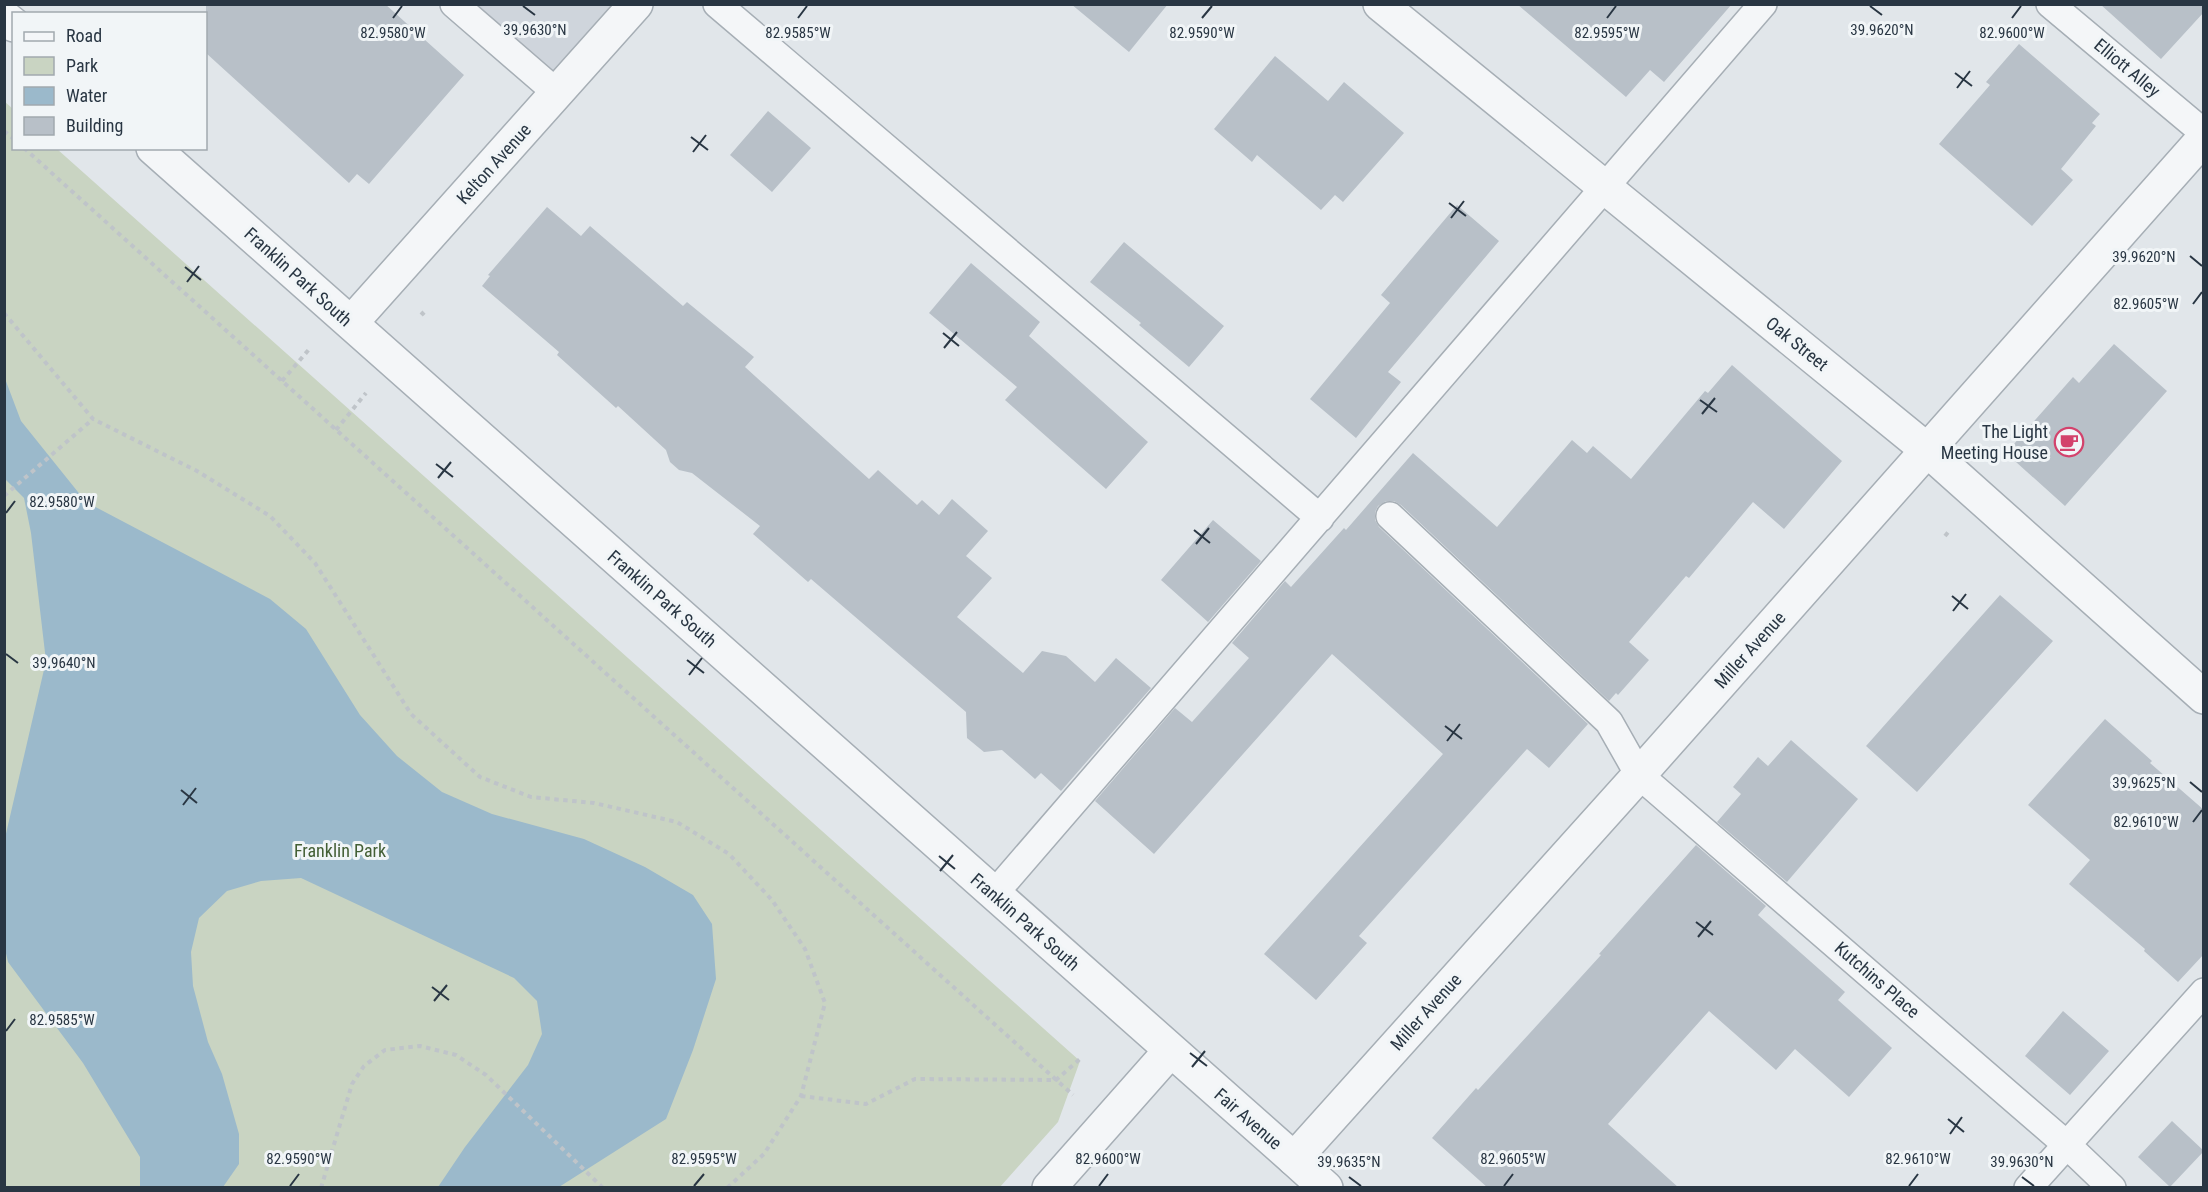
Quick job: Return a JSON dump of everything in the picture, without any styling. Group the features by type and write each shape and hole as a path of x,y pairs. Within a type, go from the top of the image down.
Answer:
{"street":[{"name":"Kelton Avenue","path":"351,324 636,4"},
{"name":"Oak Street","path":"1380,4 1926,449 2204,697"},
{"name":"Miller Avenue","path":"1294,1159 1639,775 2204,138"},
{"name":"Franklin Park South","path":"155,150 1170,1050"},
{"name":"Fair Avenue","path":"1170,1050 1326,1188"},
{"path":"1049,1188 1170,1050"}],"lane":[{"path":"454,4 557,93"},
{"path":"717,4 1320,518"},
{"path":"994,894 1763,4"},
{"name":"Elliott Alley","path":"2050,4 2204,133"},
{"name":"Kutchins Place","path":"1390,516 1609,722 1639,775 2067,1145 2112,1188"},
{"path":"2028,1188 2204,992"}],"path":[{"path":"26,150 1105,1124"},
{"path":"421,312 427,318"},
{"path":"4,313 93,419 197,471 270,516 315,563 411,714 480,777 531,796 594,803 677,822 729,854 772,900 805,950 825,1003 801,1096 764,1154 727,1188"},
{"path":"282,381 312,347"},
{"path":"336,430 369,390"},
{"path":"4,496 93,419"},
{"path":"1945,536 1950,530"},
{"path":"321,1188 352,1084 364,1066 385,1050 420,1046 456,1055 486,1075 602,1187"},
{"path":"801,1096 866,1104 915,1079 1056,1080 1080,1059"}],"shaded area":[{"path":"453,5 628,5 557,93"}],"green space":[{"name":"Franklin Park","path":"4,101 12,108 12,150 58,150 1080,1061 1058,1122 1000,1187 5,1187"}],"water":[{"path":"4,376 21,421 86,502 270,599 306,629 360,715 397,756 442,792 492,814 584,839 645,867 693,895 712,924 716,979 693,1050 666,1119 559,1187 438,1187 465,1147 528,1065 542,1034 537,1001 514,978 301,878 261,881 227,891 199,918 191,952 193,986 208,1042 222,1074 239,1134 239,1164 223,1187 140,1187 140,1157 83,1063 8,962 5,949 5,838 46,661 31,533 24,498 5,479"}],"building":[{"path":"206,4 385,4 464,75 369,184 357,174 349,183 207,54"},
{"path":"1071,4 1168,4 1129,52"},
{"path":"1517,4 1732,4 1664,82 1650,70 1626,97"},
{"path":"2100,4 2204,4 2204,12 2161,59"},
{"path":"2019,44 2100,114 2092,123 2096,126 2061,169 2073,180 2032,226 1939,144 1990,85 1986,82"},
{"path":"1275,56 1328,101 1344,82 1404,133 1343,202 1335,195 1321,210 1257,155 1252,162 1214,129"},
{"path":"768,111 811,148 772,192 730,155"},
{"path":"1457,205 1499,241 1388,372 1401,382 1356,438 1310,399 1390,303 1381,295"},
{"path":"547,207 581,236 590,226 683,306 687,302 754,357 745,367 869,479 878,470 917,505 922,500 939,515 952,499 988,531 966,556 992,578 957,617 1023,673 1042,651 1066,656 1095,682 1116,658 1151,688 1061,791 1041,773 1035,779 1002,750 984,752 967,738 966,712 811,579 808,582 753,534 760,526 692,473 679,470 670,462 666,450 557,355 559,352 482,286 490,276 488,275"},
{"path":"1124,242 1224,326 1189,367 1139,325 1141,323 1090,282"},
{"path":"971,263 1040,322 1029,336 1148,442 1106,489 1005,400 1017,387 929,313"},
{"name":"The Light Meeting House","path":"2114,344 2167,391 2065,506 2006,453 2073,377 2079,383"},
{"path":"1732,365 1842,461 1784,529 1753,502 1689,578 1686,576 1629,642 1649,660 1618,695 1616,693 1609,701 1401,505 1394,501 1386,501 1378,506 1375,520 1379,527 1588,724 1549,768 1527,749 1359,936 1367,943 1316,1000 1264,954 1443,754 1402,717 1332,654 1154,854 1095,801 1175,708 1192,722 1249,658 1232,643 1285,581 1291,587 1344,528 1346,530 1413,453 1497,527 1572,440 1587,453 1593,446 1631,479 1705,391 1708,393"},
{"path":"1213,520 1261,561 1208,622 1161,580"},
{"path":"2000,595 2053,641 1917,792 1866,746"},
{"path":"2105,719 2152,761 2150,763 2204,810 2204,954 2178,982 2144,951 2145,949 2069,884 2090,860 2028,805"},
{"path":"1791,740 1858,799 1787,882 1717,822 1741,794 1733,787 1758,757 1768,766"},
{"path":"1696,845 1766,906 1758,915 1845,992 1838,1000 1892,1048 1849,1097 1795,1049 1776,1070 1709,1011 1608,1124 1679,1188 1488,1188 1432,1138 1601,955 1599,954"},
{"path":"2063,1011 2109,1051 2070,1095 2025,1056"},
{"path":"2172,1121 2204,1151 2170,1187 2138,1157"}],"place":[{"name":"The Light Meeting House","path":"2069,442"}]}
